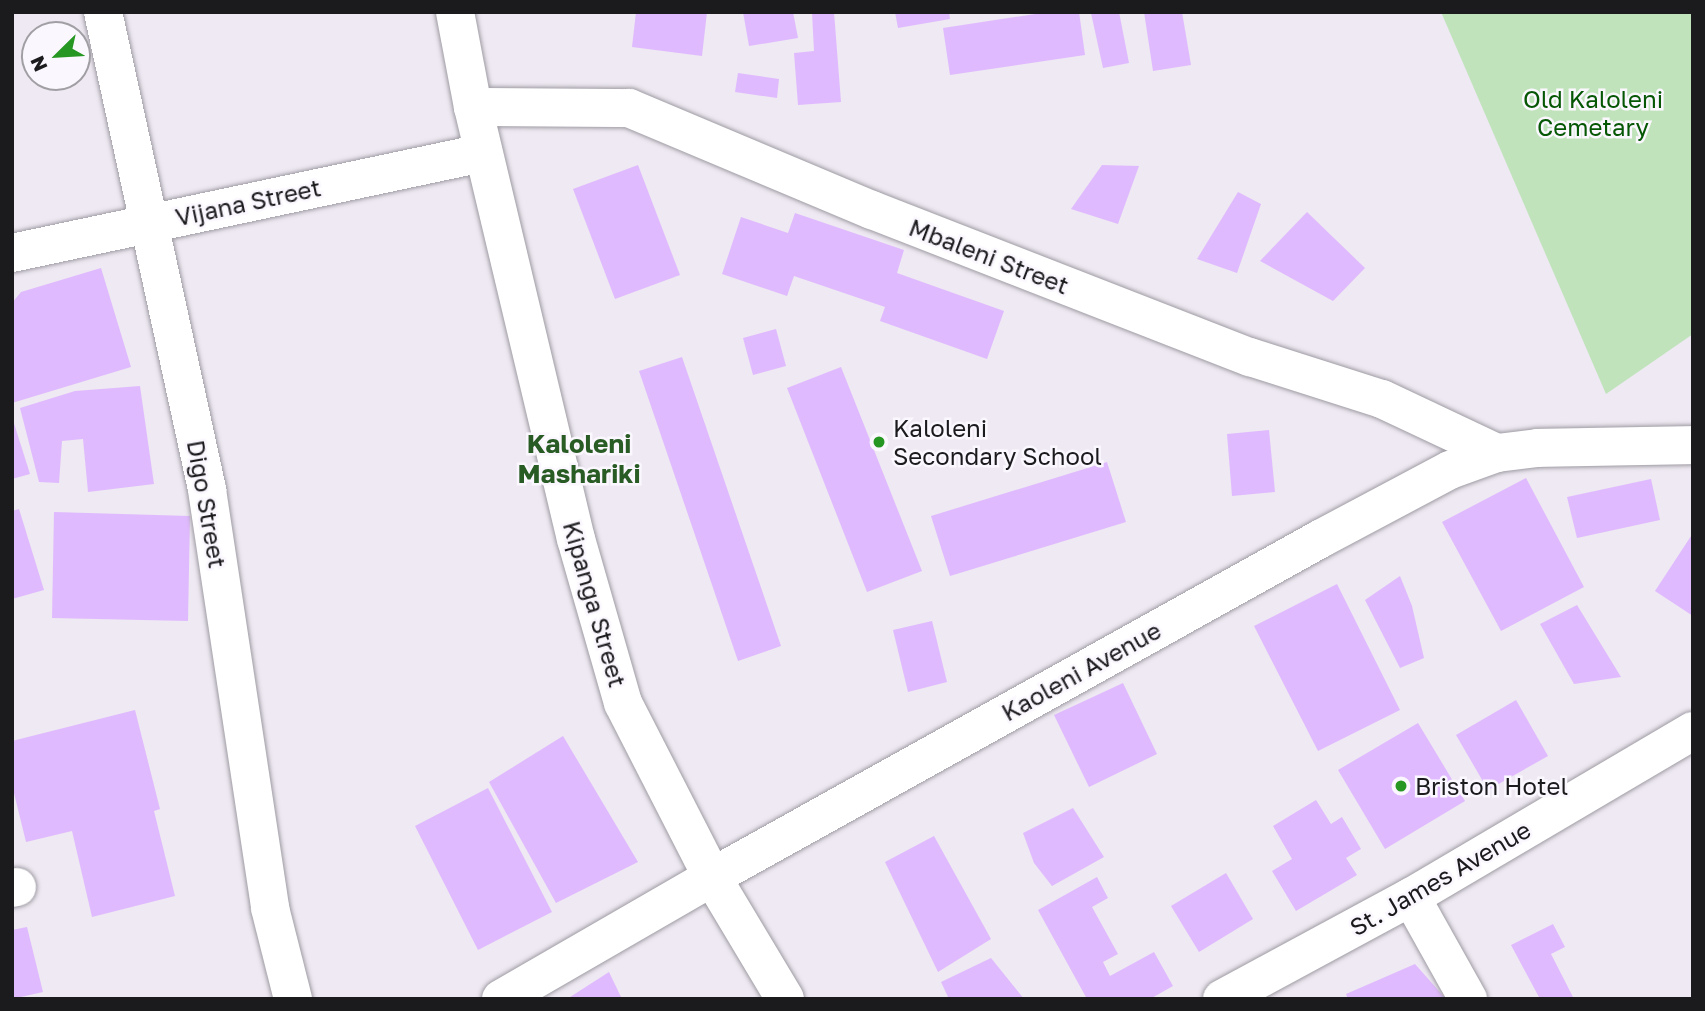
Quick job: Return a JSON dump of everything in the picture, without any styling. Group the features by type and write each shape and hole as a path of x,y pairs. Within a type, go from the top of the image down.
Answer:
{"street":[{"name":"Digo Street","path":"103,12 207,490 270,908 293,999"},
{"name":"Kipanga Street","path":"455,12 483,153 576,539 623,703 712,877 786,999"},
{"name":"Mbaleni Street","path":"473,107 629,108 872,210 1237,352 1382,399 1497,453"},
{"name":"Vijana Street","path":"12,253 483,153"},
{"name":"Kaoleni Avenue","path":"501,999 712,877 1320,538 1450,470 1497,453 1538,448 1693,445"},
{"name":"St. James Avenue","path":"1222,999 1411,897 1693,732"},
{"path":"1411,897 1468,999"}],"green space":[{"name":"Old Kaloleni Cemetary","path":"1441,12 1693,12 1693,334 1606,394"}],"building":[{"path":"636,12 707,12 702,56 632,47"},
{"path":"743,12 793,12 798,38 749,46"},
{"path":"834,12 841,102 798,105 794,53 814,51 812,13"},
{"path":"895,12 949,12 950,19 898,28"},
{"path":"1048,12 1079,12 1085,55 950,75 943,28"},
{"path":"1119,12 1129,63 1103,68 1091,13"},
{"path":"1144,12 1182,12 1191,65 1153,71"},
{"path":"738,73 779,79 777,98 735,92"},
{"path":"638,165 680,275 615,299 573,189"},
{"path":"1102,165 1139,166 1118,224 1071,209"},
{"path":"1238,192 1261,204 1237,273 1197,259"},
{"path":"1307,212 1365,268 1333,301 1260,261"},
{"path":"795,213 904,250 897,273 1004,311 987,359 880,321 885,307 794,276 787,296 722,274 741,217 788,233"},
{"path":"101,268 131,367 12,403 12,303 21,292"},
{"path":"776,329 786,366 753,375 743,338"},
{"path":"682,357 781,646 738,661 639,371"},
{"path":"841,367 922,571 867,592 787,388"},
{"path":"140,386 154,484 88,492 83,439 62,441 59,483 39,482 20,408 75,391"},
{"path":"12,417 30,474 12,479"},
{"path":"1269,430 1275,492 1232,496 1227,434"},
{"path":"1107,462 1126,522 950,576 931,516"},
{"path":"1526,478 1584,587 1501,631 1442,522"},
{"path":"1651,479 1660,520 1577,538 1567,497"},
{"path":"19,509 44,590 12,599 12,511"},
{"path":"54,512 190,516 188,621 52,618"},
{"path":"1693,533 1693,616 1655,591"},
{"path":"1400,576 1412,606 1424,658 1400,668 1365,600"},
{"path":"1337,584 1400,710 1318,751 1254,626"},
{"path":"1577,605 1621,677 1574,684 1540,624"},
{"path":"932,621 947,682 908,692 893,630"},
{"path":"1123,683 1157,754 1089,787 1054,715"},
{"path":"1516,700 1548,756 1488,790 1456,735"},
{"path":"135,710 160,809 154,811 175,896 92,917 72,831 26,842 12,785 12,741"},
{"name":"Briston Hotel","path":"1418,723 1465,801 1385,849 1338,770"},
{"path":"563,736 638,862 556,903 489,782"},
{"path":"488,788 552,912 478,950 415,826"},
{"path":"1316,800 1331,824 1342,817 1361,849 1346,858 1357,875 1296,911 1272,871 1292,859 1273,826"},
{"path":"1073,808 1104,857 1052,886 1034,863 1023,833"},
{"path":"934,836 991,939 938,972 885,862"},
{"path":"1226,873 1253,919 1199,952 1171,906"},
{"path":"1097,877 1108,898 1092,907 1118,954 1103,962 1110,976 1154,952 1173,986 1150,999 1087,999 1038,910"},
{"path":"1553,924 1565,947 1551,954 1574,999 1540,999 1511,945"},
{"path":"27,927 43,992 12,999 12,930"},
{"path":"991,958 1024,999 949,999 941,982"},
{"path":"1415,964 1446,999 1348,999 1346,994"},
{"path":"609,972 622,999 567,999"}],"place":[{"name":"Kaloleni Secondary School","path":"879,442"},
{"name":"Briston Hotel","path":"1401,786"}],"district":[{"name":"Kaloleni Mashariki","path":"579,459"}]}
